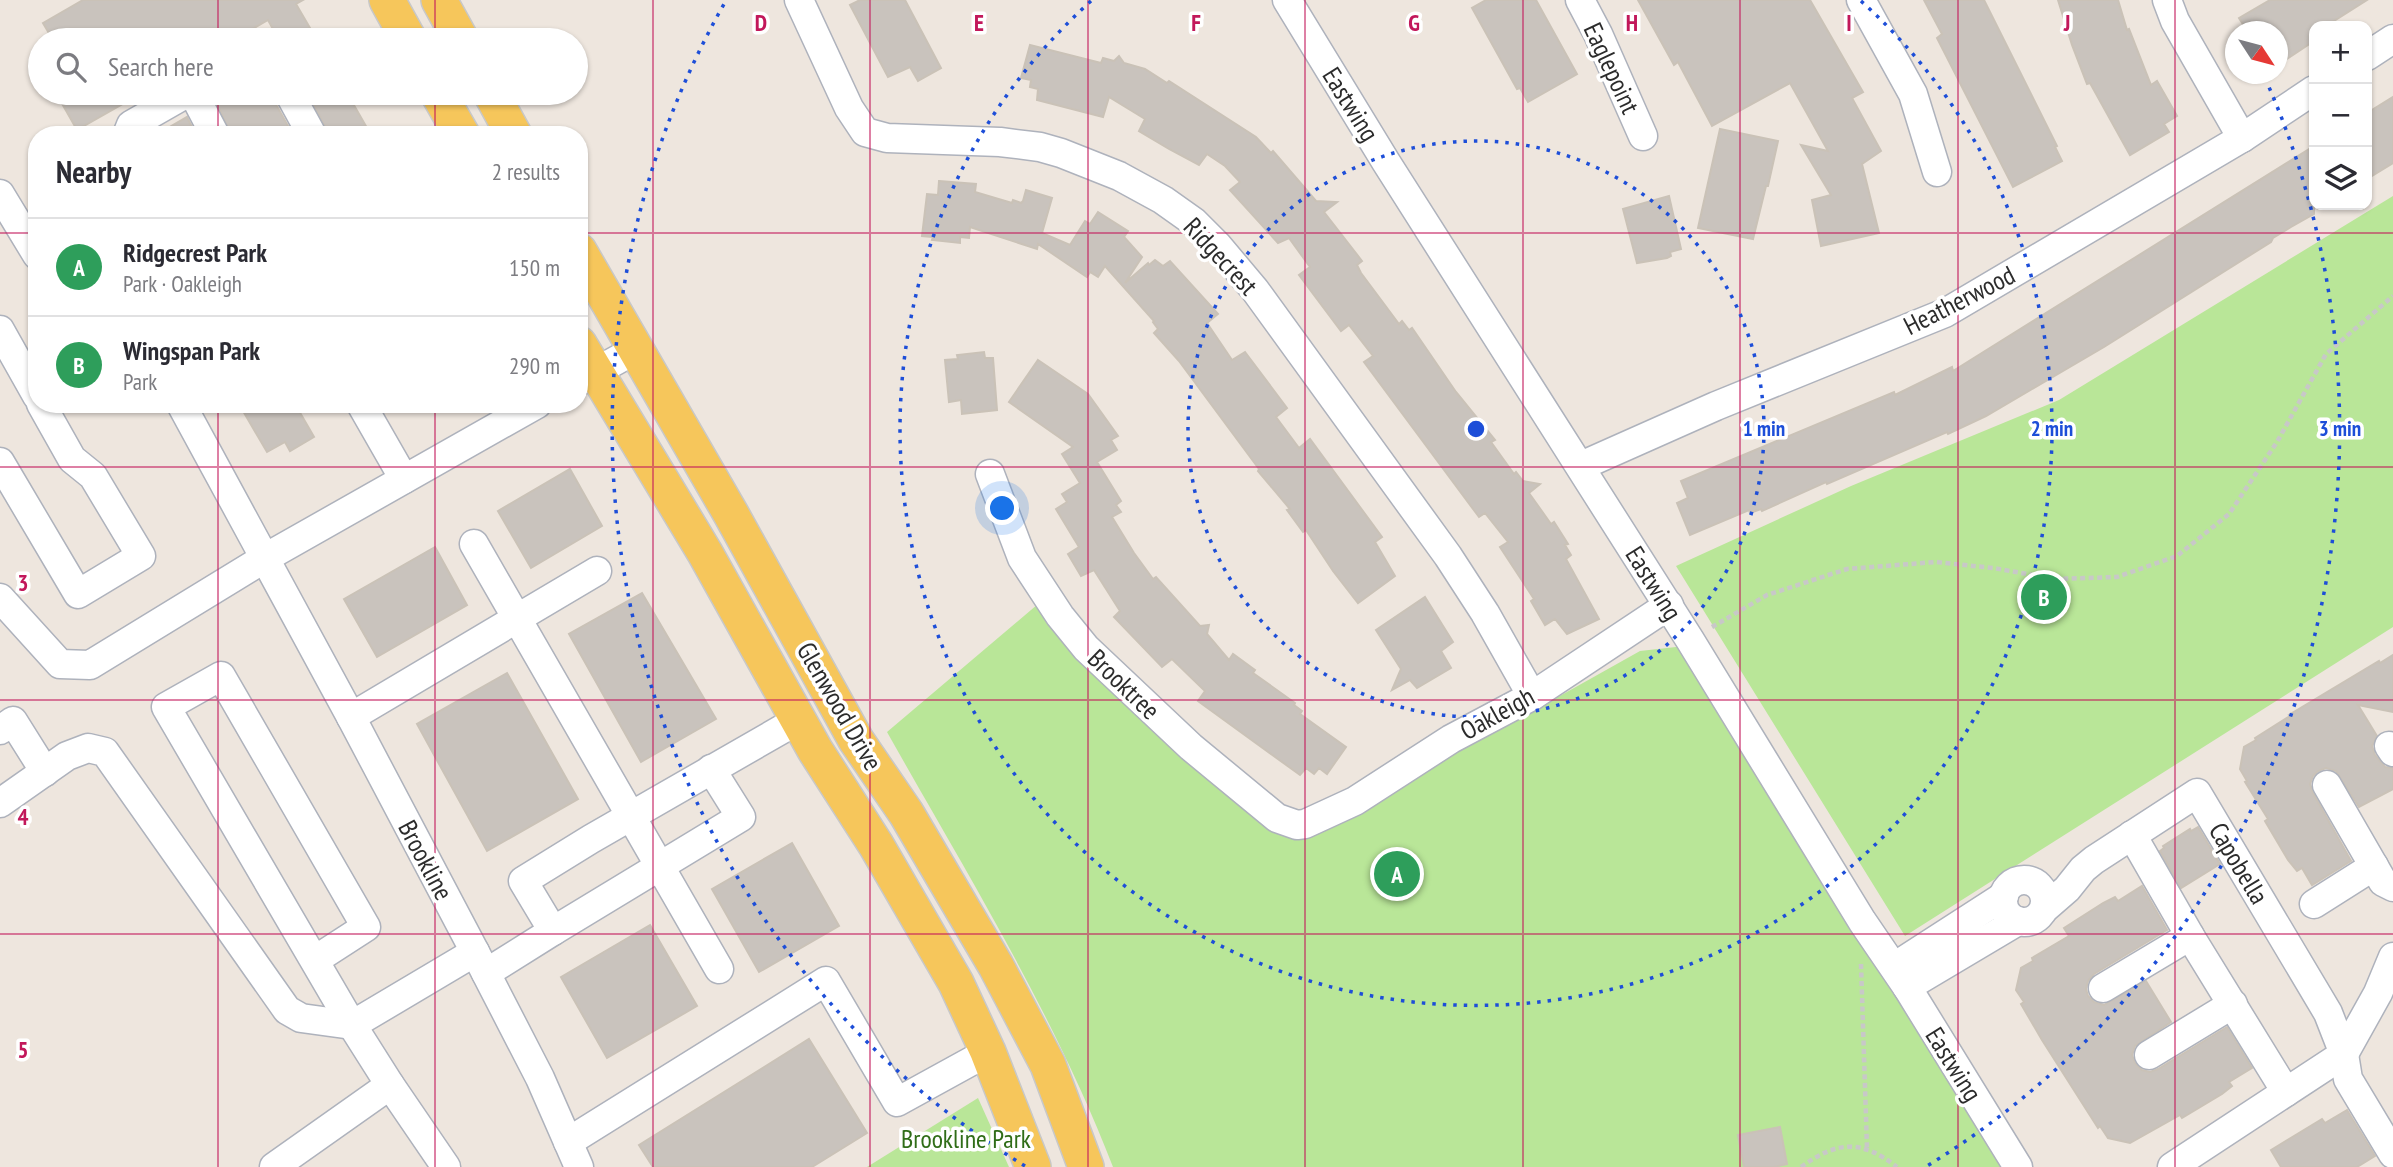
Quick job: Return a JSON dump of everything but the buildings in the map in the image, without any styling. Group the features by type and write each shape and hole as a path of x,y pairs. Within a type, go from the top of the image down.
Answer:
{"main road":[{"path":"387,0 402,28"},
{"path":"439,0 454,28"},
{"path":"445,105 457,126"},
{"path":"498,105 509,126"},
{"name":"Glenwood Drive","path":"588,267 731,514 856,740 906,813 996,966 1048,1065 1086,1167"},
{"name":"Glenwood Drive","path":"588,371 705,553 798,720 876,845 956,983 988,1052 1032,1167"}],"street":[{"name":"Ridgecrest","path":"799,0 849,108 865,132 887,138 1000,142 1040,147 1119,176 1163,200 1194,222 1255,290 1442,546 1485,613 1532,696"},
{"name":"Eastwing","path":"1287,0 1669,605 1862,921 1900,977 2018,1167"},
{"name":"Eaglepoint","path":"1580,0 1643,136"},
{"path":"1861,0 1913,94 1937,172"},
{"path":"2167,0 2175,22 2242,138"},
{"path":"2372,53 2393,39"},
{"name":"Heatherwood","path":"1581,466 1716,406 1945,313 2242,138 2309,93"},
{"path":"131,126 168,105"},
{"path":"197,105 210,126"},
{"path":"296,105 308,126"},
{"path":"0,194 28,240"},
{"path":"0,330 28,380"},
{"path":"588,365 635,350"},
{"path":"0,462 78,594 141,556 93,477 72,459 46,413"},
{"name":"Brookline","path":"186,413 351,717 480,963 540,1078 574,1155"},
{"path":"366,413 404,479"},
{"path":"0,597 60,664 90,665 265,558 521,413"},
{"name":"Brooktree","path":"990,474 1022,558 1060,616 1086,648 1191,747 1277,818 1297,825 1323,816"},
{"path":"474,544 719,968"},
{"path":"351,717 597,571"},
{"name":"Oakleigh","path":"1323,816 1355,801 1451,739 1532,696 1669,605"},
{"path":"314,960 366,927 221,676 166,708 314,960 352,1024 446,1167"},
{"path":"553,931 523,881 798,720"},
{"path":"0,730 13,721 45,772"},
{"path":"0,803 67,756 88,748 105,752 287,1010 301,1017 352,1024 553,931 741,817 711,769"},
{"path":"2327,785 2383,882 2393,887"},
{"name":"Capobella","path":"1900,977 2018,922 2031,921 2041,915 2083,869 2197,793 2328,1013 2344,1054 2348,1079 2393,1154"},
{"path":"2132,835 2190,936 2286,1092"},
{"path":"2314,904 2374,866"},
{"name":"Capobella","path":"1900,977 2004,896 2018,881 2032,882 2061,870 2083,869"},
{"path":"2032,882 2045,896 2044,909"},
{"path":"2004,896 2005,909 2018,922"},
{"path":"2103,988 2190,936"},
{"path":"2172,1167 2344,1054 2386,997 2393,957"},
{"path":"574,1155 826,981 897,1102 988,1052"},
{"path":"2149,1055 2233,1004"},
{"path":"274,1167 390,1085"},
{"path":"2383,1167 2393,1161"}],"path":[{"path":"1690,640 1767,595 1847,569 1936,562 2056,579 2117,577 2177,556 2229,514 2277,442 2326,354 2393,296"},
{"path":"1862,921 1860,967 1867,1148"},
{"path":"1801,1167 1838,1146 1867,1148 1897,1167"}],"green space":[{"path":"2393,196 2393,627 1905,936 1676,566 1851,486 2059,400"},
{"path":"1051,593 1125,679 1228,767 1315,828 1343,822 1368,797 1533,711 1640,651 1685,646 2013,1167 1113,1167 1090,1110 1037,1000 887,732"},
{"name":"Brookline Park","path":"978,1098 1009,1167 867,1167"}],"place":[{"name":"Wingspan Park","path":"2044,597"},
{"name":"Ridgecrest Park","path":"1397,874"}]}
